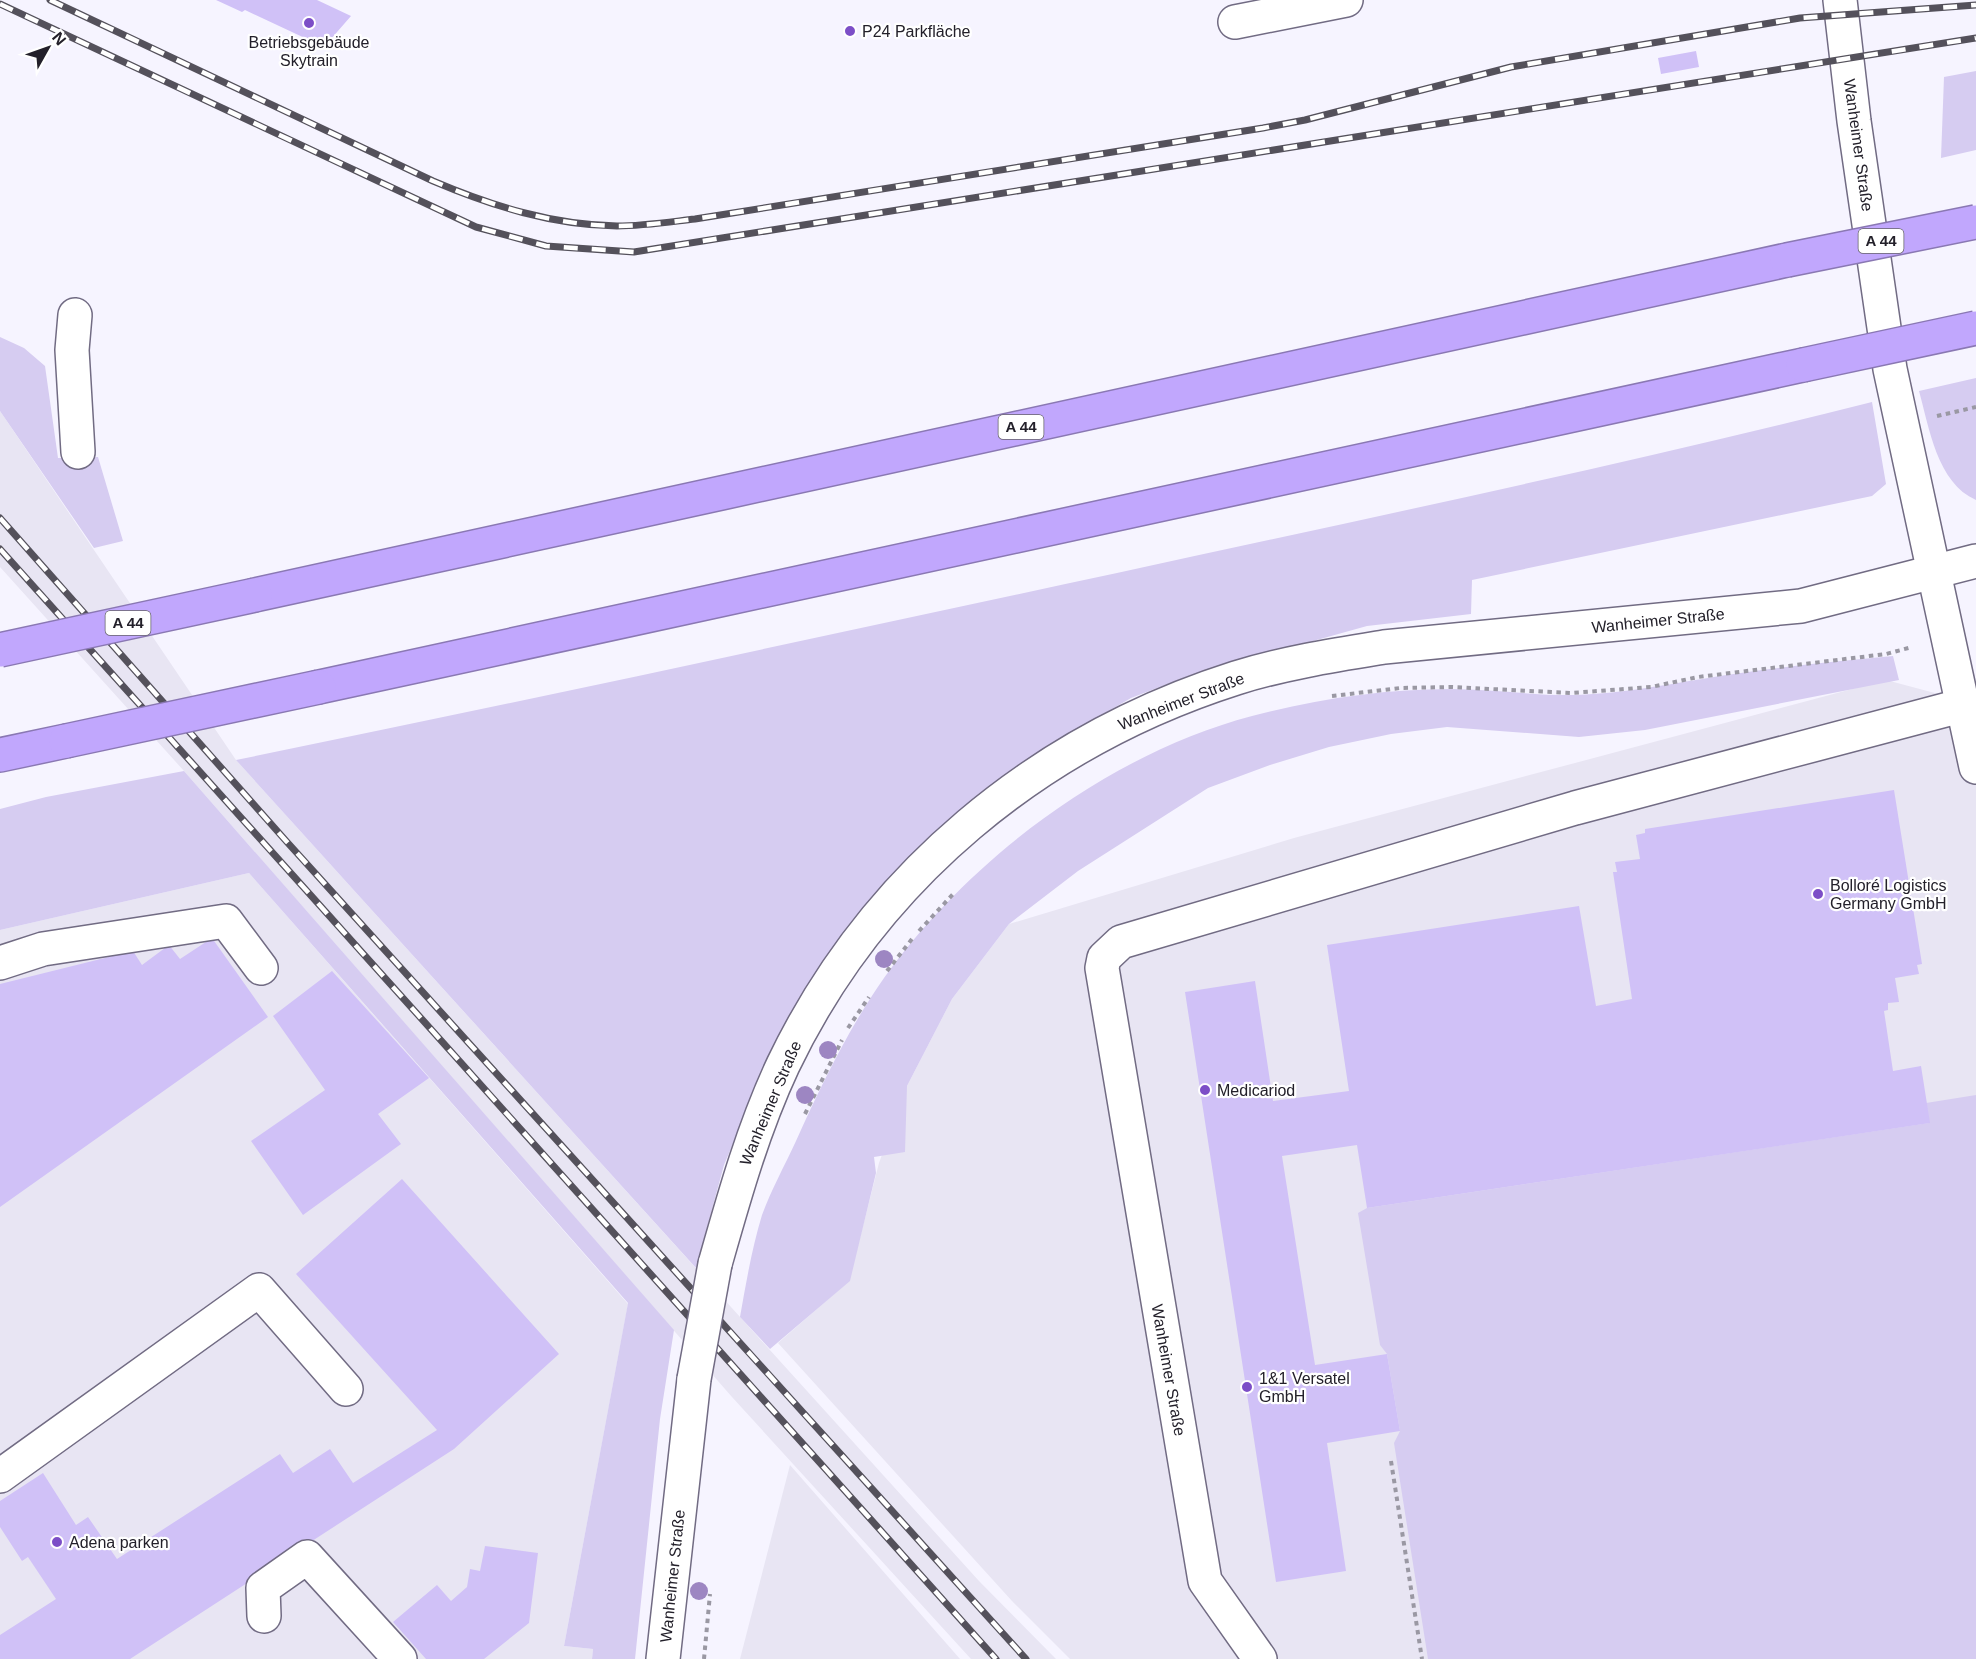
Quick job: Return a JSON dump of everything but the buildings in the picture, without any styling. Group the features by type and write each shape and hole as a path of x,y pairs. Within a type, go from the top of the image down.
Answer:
{"highway":[{"name":"A 44","path":"0,651 1787,260 1976,222"},
{"path":"0,755 1976,328"}],"street":[{"path":"1235,22 1346,0"},
{"name":"Wanheimer Straße","path":"1840,0 1854,121 1890,369 1950,636 1976,767"},
{"path":"75,315 72,350 78,452"},
{"name":"Wanheimer Straße","path":"663,1659 693,1378 715,1264 740,1177 779,1074 808,1018 872,923 948,841 993,802 1048,764 1092,738 1140,714 1237,678 1323,657 1384,647 1801,606 1976,561"},
{"name":"Wanheimer Straße","path":"1260,1659 1205,1581 1102,968 1104,958 1121,942 1552,814 1964,705"},
{"path":"0,963 43,949 226,921 261,968"},
{"path":"0,1476 259,1290 346,1389"},
{"path":"264,1616 263,1588 307,1557 400,1659"}],"path":[{"path":"1965,409 1976,406"},
{"path":"1328,697 1400,688 1451,687 1571,693 1651,687 1698,677 1886,654 1950,636"},
{"path":"882,977 959,888"},
{"path":"801,1124 848,1029 870,994"},
{"path":"1391,1461 1422,1659"}],"shaded area":[{"path":"1976,71 1976,150 1941,158 1944,77"},
{"path":"0,337 24,348 45,366 58,458 98,457 123,541 94,548 0,411"},
{"path":"1976,378 1976,500 1963,492 1943,468 1931,437 1919,391"},
{"path":"1872,402 1886,484 1872,496 1472,580 1471,614 1367,626 1191,675 1131,698 1040,751 985,789 943,825 861,911 792,1014 767,1062 724,1165 696,1268 236,760 676,668 1401,511 1684,448"},
{"path":"0,411 236,760 979,1581 1056,1659 971,1659 732,1397 184,771 0,567"},
{"path":"1893,656 1899,680 1645,730 1579,737 1447,727 1391,734 1329,747 1270,765 1208,788 1078,871 1009,924 952,999 907,1086 905,1152 874,1157 876,1173 850,1281 770,1349 740,1317 762,1215 826,1078 871,997 919,934 958,892 1001,852 1047,816 1095,784 1146,756 1199,733 1252,716 1326,700 1426,689 1467,689 1561,695 1593,694 1774,668"},
{"path":"1886,680 1976,704 1976,1659 1070,1659 1012,1601 778,1343 849,1281 879,1163 907,1086 952,999 1009,924 1294,838"},
{"path":"184,771 674,1330 660,1419 635,1659 592,1659 593,1649 564,1646 628,1303 249,873 0,930 0,809 46,797"},
{"path":"249,873 628,1304 564,1646 593,1649 592,1659 0,1659 0,930"},
{"path":"1976,1095 1976,1659 1428,1659 1394,1443 1400,1431 1387,1354 1380,1345 1358,1213 1367,1208 1929,1123 1926,1103"},
{"path":"790,1465 960,1659 740,1659"}],"railway":[{"path":"50,0 455,190 500,206 546,218 617,226 695,219 1263,128 1305,120 1511,67 1800,18 1976,5"},
{"path":"0,4 476,227 546,246 634,252 1976,38"},
{"path":"0,518 287,842 1026,1659"},
{"path":"0,549 996,1659"}],"place":[{"name":"Betriebsgebäude Skytrain","path":"309,23"},
{"name":"P24 Parkfläche","path":"850,31"},
{"name":"Bolloré Logistics Germany GmbH","path":"1818,894"},
{"name":"Medicariod","path":"1205,1090"},
{"name":"1&1 Versatel GmbH","path":"1247,1387"},
{"name":"Adena parken","path":"57,1542"}]}
